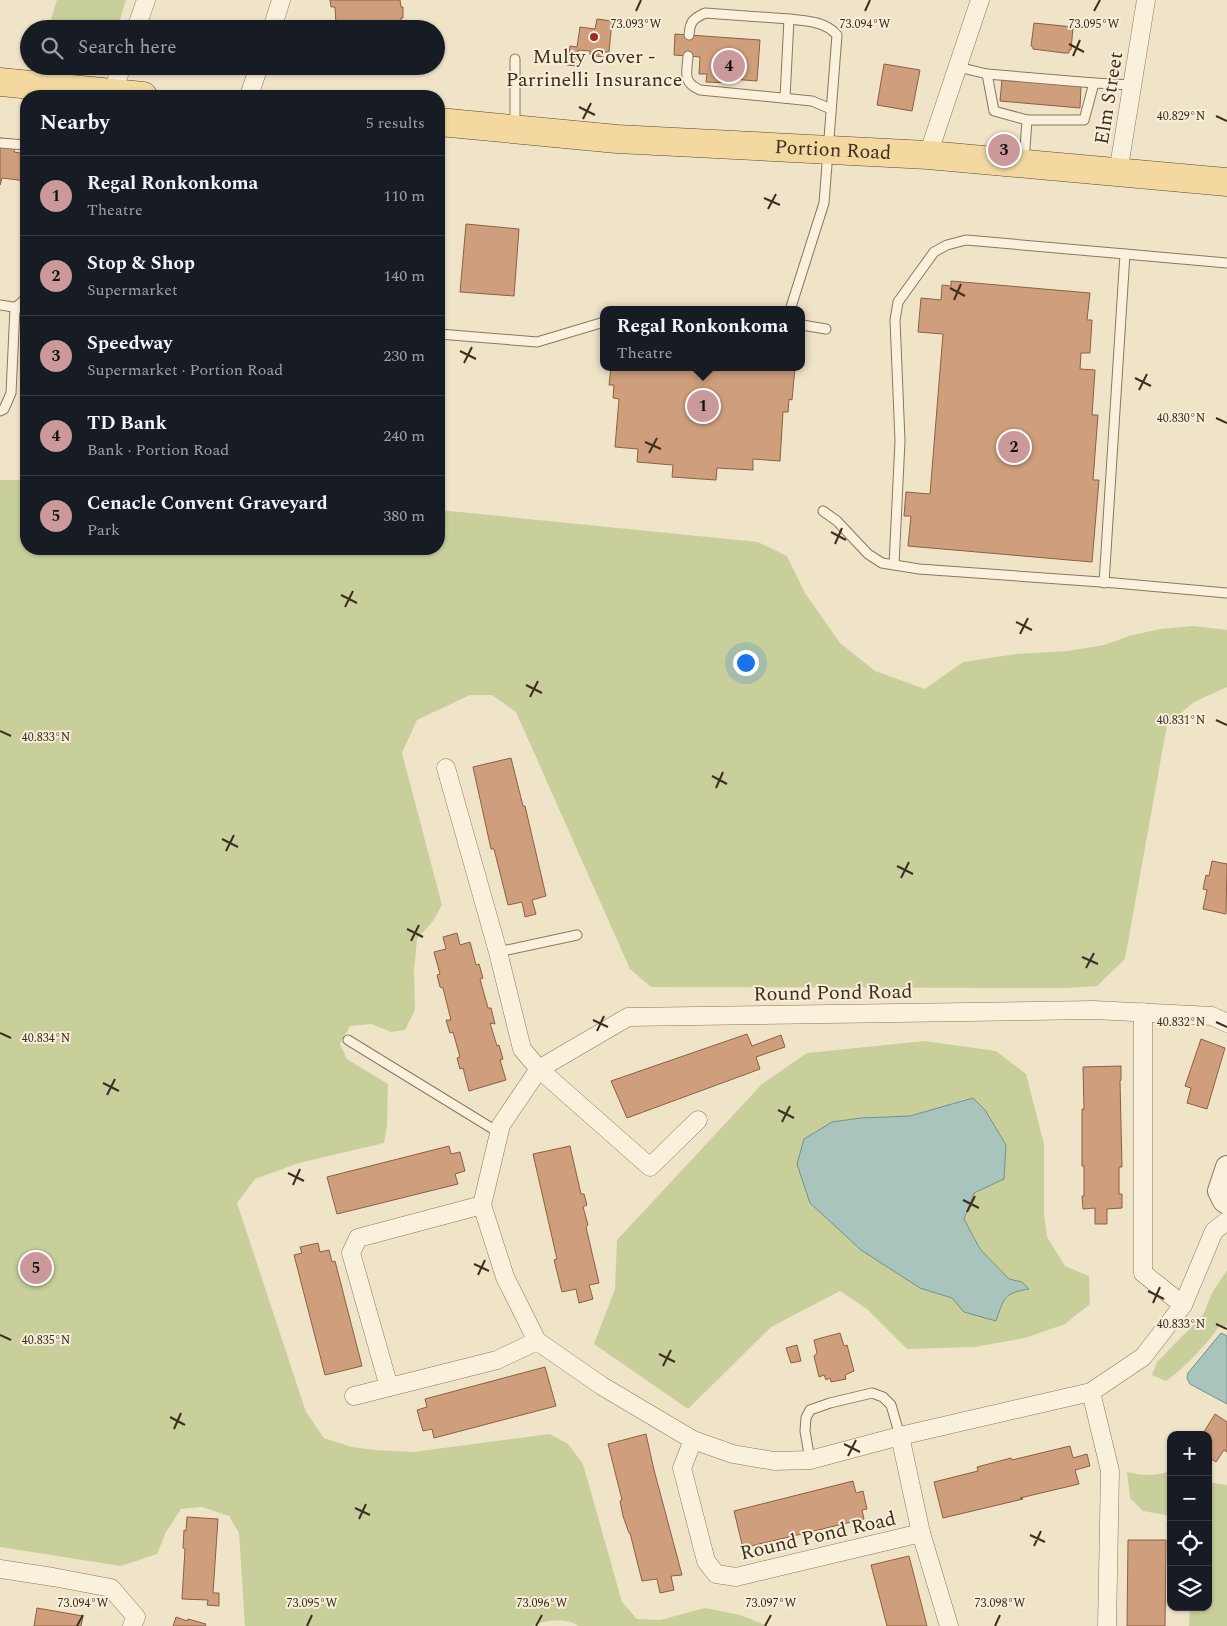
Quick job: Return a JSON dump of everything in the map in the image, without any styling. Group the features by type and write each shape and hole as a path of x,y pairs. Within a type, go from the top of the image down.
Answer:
{"main road":[{"path":"0,82 81,90"},
{"name":"Portion Road","path":"445,123 617,139 928,155 1227,182"}],"street":[{"path":"139,20 146,0"},
{"path":"275,20 281,0"},
{"path":"928,155 980,0"},
{"name":"Elm Street","path":"1118,173 1146,0"},
{"path":"113,90 119,75"},
{"path":"251,90 256,75"},
{"path":"446,768 498,952 522,1049 539,1069 650,1167 698,1120"},
{"name":"Round Pond Road","path":"482,1205 498,1132 539,1069 628,1017 1094,1010 1212,1016 1227,1023"},
{"path":"1143,1012 1143,1273 1183,1304"},
{"path":"1227,1167 1219,1191 1227,1203"},
{"path":"389,1387 351,1253 358,1238 482,1205 505,1277 537,1341 602,1386 693,1440 733,1454 774,1461 810,1460 900,1436 1091,1392 1143,1357 1183,1304 1214,1231 1227,1221"},
{"path":"354,1396 497,1360 537,1341"},
{"path":"1091,1392 1110,1471 1107,1626"},
{"name":"Round Pond Road","path":"900,1436 921,1533 948,1626"},
{"name":"Round Pond Road","path":"693,1440 682,1468 706,1561 716,1574 736,1577 921,1533"},
{"path":"0,1569 111,1588 136,1617 132,1626"}],"lane":[{"path":"689,35 689,27 693,19 704,13 789,19 822,24 833,30 837,35 824,203 791,306"},
{"path":"784,98 789,19"},
{"path":"688,56 686,78 690,86 700,90 812,101 831,109"},
{"path":"515,59 515,129"},
{"path":"958,67 987,74 1132,85"},
{"path":"987,74 994,110 1027,120 1084,120 1094,83"},
{"path":"1024,164 1027,120"},
{"path":"0,143 20,145"},
{"path":"894,565 900,441 895,320 898,302 934,252 946,245 966,240 1227,263"},
{"path":"1104,583 1125,254"},
{"path":"0,412 4,410 11,393 16,308 20,304"},
{"path":"0,305 20,308"},
{"path":"445,334 537,342 600,323"},
{"path":"805,326 826,329"},
{"path":"823,511 837,521 868,554 882,563 919,569 1227,593"},
{"path":"498,952 576,935"},
{"path":"348,1040 498,1132"},
{"path":"810,1460 805,1431 806,1418 810,1410 830,1403 872,1393 883,1397 891,1405 900,1436"}],"green space":[{"path":"57,0 126,0 120,20 51,20"},
{"path":"0,480 20,480 20,555 445,555 445,511 758,542 787,556 805,593 840,643 875,671 925,689 963,662 1016,654 1068,651 1104,645 1129,636 1160,629 1193,626 1227,630 1227,687 1194,702 1167,725 1125,959 1097,986 1066,988 651,987 630,969 516,712 492,695 470,695 417,720 402,753 442,905 433,921 417,939 414,972 415,1010 405,1030 391,1032 371,1024 350,1026 340,1044 347,1059 388,1084 387,1125 384,1143 299,1163 255,1179 237,1203 306,1412 324,1438 352,1447 374,1450 413,1452 550,1434 568,1444 583,1464 622,1602 637,1619 660,1620 705,1608 740,1615 768,1626 579,1626 567,1621 556,1620 532,1626 245,1626 239,1533 229,1516 202,1507 181,1509 166,1532 157,1554 121,1566 0,1547"},
{"path":"925,1041 996,1051 1026,1074 1044,1144 1044,1212 1047,1237 1065,1266 1089,1276 1090,1304 1065,1324 1025,1338 975,1347 907,1349 867,1309 840,1291 771,1327 688,1409 594,1344 615,1289 617,1240 762,1084 807,1053","holes":["973,1098 974,1192 964,1219 980,1249 1009,1279 1022,1282 1028,1289 1013,1292 1003,1302 965,1312 952,1298 920,1288 861,1250 810,1203 832,1122 861,1118 910,1116"]},
{"path":"1227,1270 1227,1326 1219,1327 1194,1356 1166,1381 1152,1375 1157,1362 1203,1315 1212,1293"},
{"path":"1127,1472 1149,1475 1167,1472 1167,1515 1143,1511 1130,1498"},
{"path":"1212,1483 1227,1485 1227,1626 1189,1626 1190,1611 1212,1611"}],"water":[{"path":"973,1098 985,1110 1006,1145 1004,1179 974,1193 964,1219 980,1249 1009,1279 1022,1282 1029,1289 1014,1292 1006,1298 996,1321 964,1312 952,1298 920,1288 861,1250 810,1203 797,1164 804,1139 832,1122 861,1118 910,1116"},
{"path":"1221,1333 1227,1336 1227,1404 1190,1384 1187,1378 1188,1373"}],"building":[{"path":"330,0 400,0 401,7 403,7 403,18 401,20 336,20 335,7 331,7"},
{"name":"Multy Cover - Parrinelli Insurance","path":"597,19 612,21 609,52 604,52 603,57 590,55 590,51 578,50 576,66 567,65 570,46 577,47 580,27 595,29"},
{"path":"1034,23 1073,27 1071,50 1069,50 1069,53 1033,49 1031,46"},
{"path":"675,34 760,40 757,81 732,79 731,83 706,82 707,74 699,74 700,57 674,55"},
{"path":"884,64 920,70 912,111 877,105"},
{"path":"1002,79 1081,86 1080,108 1000,101"},
{"path":"0,138 16,140 14,152 20,153 20,180 2,178 0,185"},
{"path":"466,224 519,229 514,296 460,292"},
{"path":"951,281 1090,293 1087,320 1092,320 1090,353 1081,353 1080,369 1095,370 1092,415 1098,415 1093,480 1099,480 1092,562 908,546 911,516 904,516 906,492 930,494 943,334 918,332 921,298 941,300 942,285 951,286"},
{"path":"611,371 795,371 792,400 789,399 788,412 783,412 780,461 753,459 753,470 717,468 716,480 672,477 673,465 637,462 638,449 615,447 619,399 613,398 614,385 609,385"},
{"path":"511,758 523,806 525,806 546,896 532,900 536,914 525,917 522,902 508,905 494,849 491,849 473,767"},
{"path":"1212,861 1227,864 1226,914 1203,909 1207,890 1203,889 1206,875 1209,876"},
{"path":"457,933 460,945 470,942 476,965 479,964 483,978 480,979 488,1008 491,1008 495,1024 490,1023 503,1059 500,1060 506,1080 469,1091 463,1068 460,1069 457,1058 460,1057 453,1032 450,1033 446,1020 451,1020 443,988 440,987 437,975 440,974 434,952 446,949 443,937"},
{"path":"747,1034 752,1046 781,1035 785,1047 756,1057 760,1069 627,1118 611,1081"},
{"path":"1201,1039 1225,1048 1207,1109 1187,1103 1191,1088 1185,1086"},
{"path":"1121,1066 1122,1167 1119,1167 1119,1194 1122,1194 1122,1208 1107,1209 1107,1224 1095,1224 1095,1208 1083,1209 1082,1196 1084,1196 1084,1166 1082,1166 1083,1067"},
{"path":"449,1146 451,1154 460,1152 465,1171 455,1174 458,1184 337,1214 327,1177"},
{"path":"570,1146 581,1194 584,1194 587,1205 583,1207 588,1225 586,1227 599,1283 589,1285 593,1299 579,1303 576,1289 562,1292 554,1260 557,1259 533,1154"},
{"path":"318,1243 320,1252 329,1250 332,1262 335,1261 362,1366 325,1375 294,1255 302,1253 300,1247"},
{"path":"840,1333 844,1346 847,1345 854,1371 845,1375 846,1379 831,1382 830,1378 826,1380 824,1375 819,1377 814,1356 817,1353 814,1340"},
{"path":"797,1345 801,1361 791,1363 786,1348"},
{"path":"545,1367 556,1406 434,1438 432,1429 423,1431 417,1410 427,1407 425,1399"},
{"path":"1215,1414 1227,1422 1227,1452 1224,1450 1216,1462 1212,1460 1212,1431 1204,1431"},
{"path":"646,1434 682,1575 671,1576 674,1590 660,1593 657,1579 642,1581 630,1533 623,1516 620,1501 622,1500 608,1444"},
{"path":"1070,1446 1073,1458 1087,1454 1090,1466 1075,1470 1079,1484 943,1518 934,1482 978,1471 977,1467 1011,1458 1012,1460"},
{"path":"853,1481 856,1493 863,1491 867,1509 862,1510 864,1519 743,1548 734,1511"},
{"path":"187,1517 218,1519 213,1593 219,1593 219,1606 207,1605 208,1600 182,1599 185,1549 183,1548 184,1530 186,1531"},
{"path":"1128,1540 1166,1540 1165,1626 1127,1626"},
{"path":"909,1556 927,1626 887,1626 871,1565"},
{"path":"37,1608 83,1616 81,1626 34,1626"},
{"path":"176,1617 206,1624 205,1626 173,1626"}],"place":[{"name":"Multy Cover - Parrinelli Insurance","path":"594,37"},
{"name":"TD Bank","path":"729,66"},
{"name":"Speedway","path":"1004,150"},
{"name":"Regal Ronkonkoma","path":"703,406"},
{"name":"Stop & Shop","path":"1014,447"},
{"name":"Cenacle Convent Graveyard","path":"36,1268"}]}
